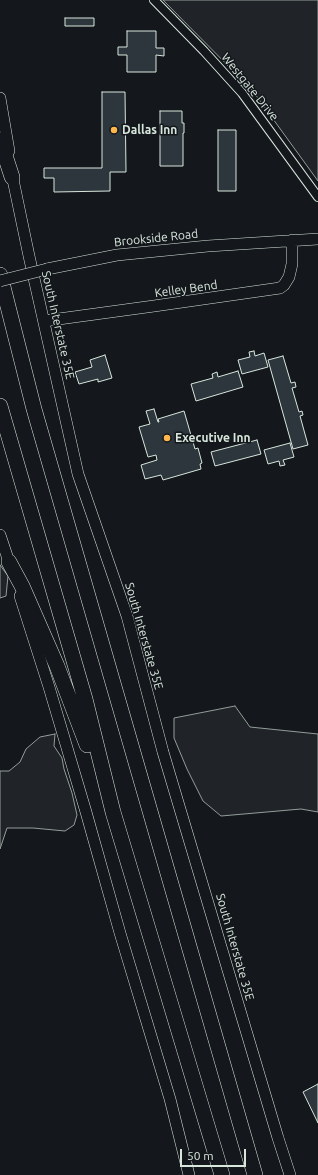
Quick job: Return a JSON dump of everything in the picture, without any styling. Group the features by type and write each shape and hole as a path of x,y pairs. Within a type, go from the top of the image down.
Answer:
{"highway":[{"path":"0,140 12,177"},
{"path":"0,275 34,409 255,1175"},
{"path":"0,406 85,699 113,812 222,1175"},
{"path":"9,562 22,586 57,666 113,812"}],"main road":[{"name":"South Interstate 35E","path":"0,98 12,177 78,474 127,616 167,765 290,1175"},
{"name":"Brookside Road","path":"0,281 117,255 208,246 318,239"},
{"name":"Kelley Bend","path":"44,321 280,288 290,277 292,264 292,240"},
{"path":"0,535 49,687 86,812 120,933 170,1099 189,1175"}],"street":[{"name":"Westgate Drive","path":"154,0 242,93 318,196"}],"shaded area":[{"path":"163,0 318,0 318,181 252,90"},
{"path":"0,565 8,576 6,596 0,598"},
{"path":"235,706 250,727 318,734 318,812 301,809 221,816 203,801 174,738 174,718"},
{"path":"55,734 54,746 62,758 77,815 74,825 65,831 33,828 7,828 0,849 0,771 9,771 20,762 26,749 40,737"}],"building":[{"path":"65,18 94,18 94,26 65,26"},
{"path":"127,31 156,31 156,48 164,48 164,56 156,55 156,72 127,72 127,55 118,55 118,47 127,47"},
{"name":"Dallas Inn","path":"102,92 125,92 126,172 110,172 110,191 54,192 54,178 44,178 44,168 102,168"},
{"path":"160,111 182,111 182,123 184,123 183,166 160,166"},
{"path":"218,130 236,130 236,191 218,191"},
{"path":"254,351 255,356 264,353 268,367 242,374 238,360 250,357 249,352"},
{"path":"105,355 112,378 98,382 98,379 79,384 75,372 92,367 90,360"},
{"path":"283,356 291,383 295,382 296,387 292,388 299,412 302,411 303,415 300,416 308,445 293,449 268,360"},
{"path":"238,371 243,387 196,401 191,384 213,378 212,374 217,372 218,377"},
{"name":"Executive Inn","path":"154,409 158,422 158,419 184,411 195,449 198,448 202,463 200,464 201,469 163,480 161,475 145,479 141,465 157,460 156,455 148,457 139,427 150,424 146,411"},
{"path":"257,440 261,454 215,466 211,452"},
{"path":"290,443 294,457 283,460 285,465 280,466 279,461 268,464 264,450"},
{"path":"318,1084 318,1123 303,1092"}],"place":[{"name":"Dallas Inn","path":"114,130"},
{"name":"Executive Inn","path":"167,438"}]}
